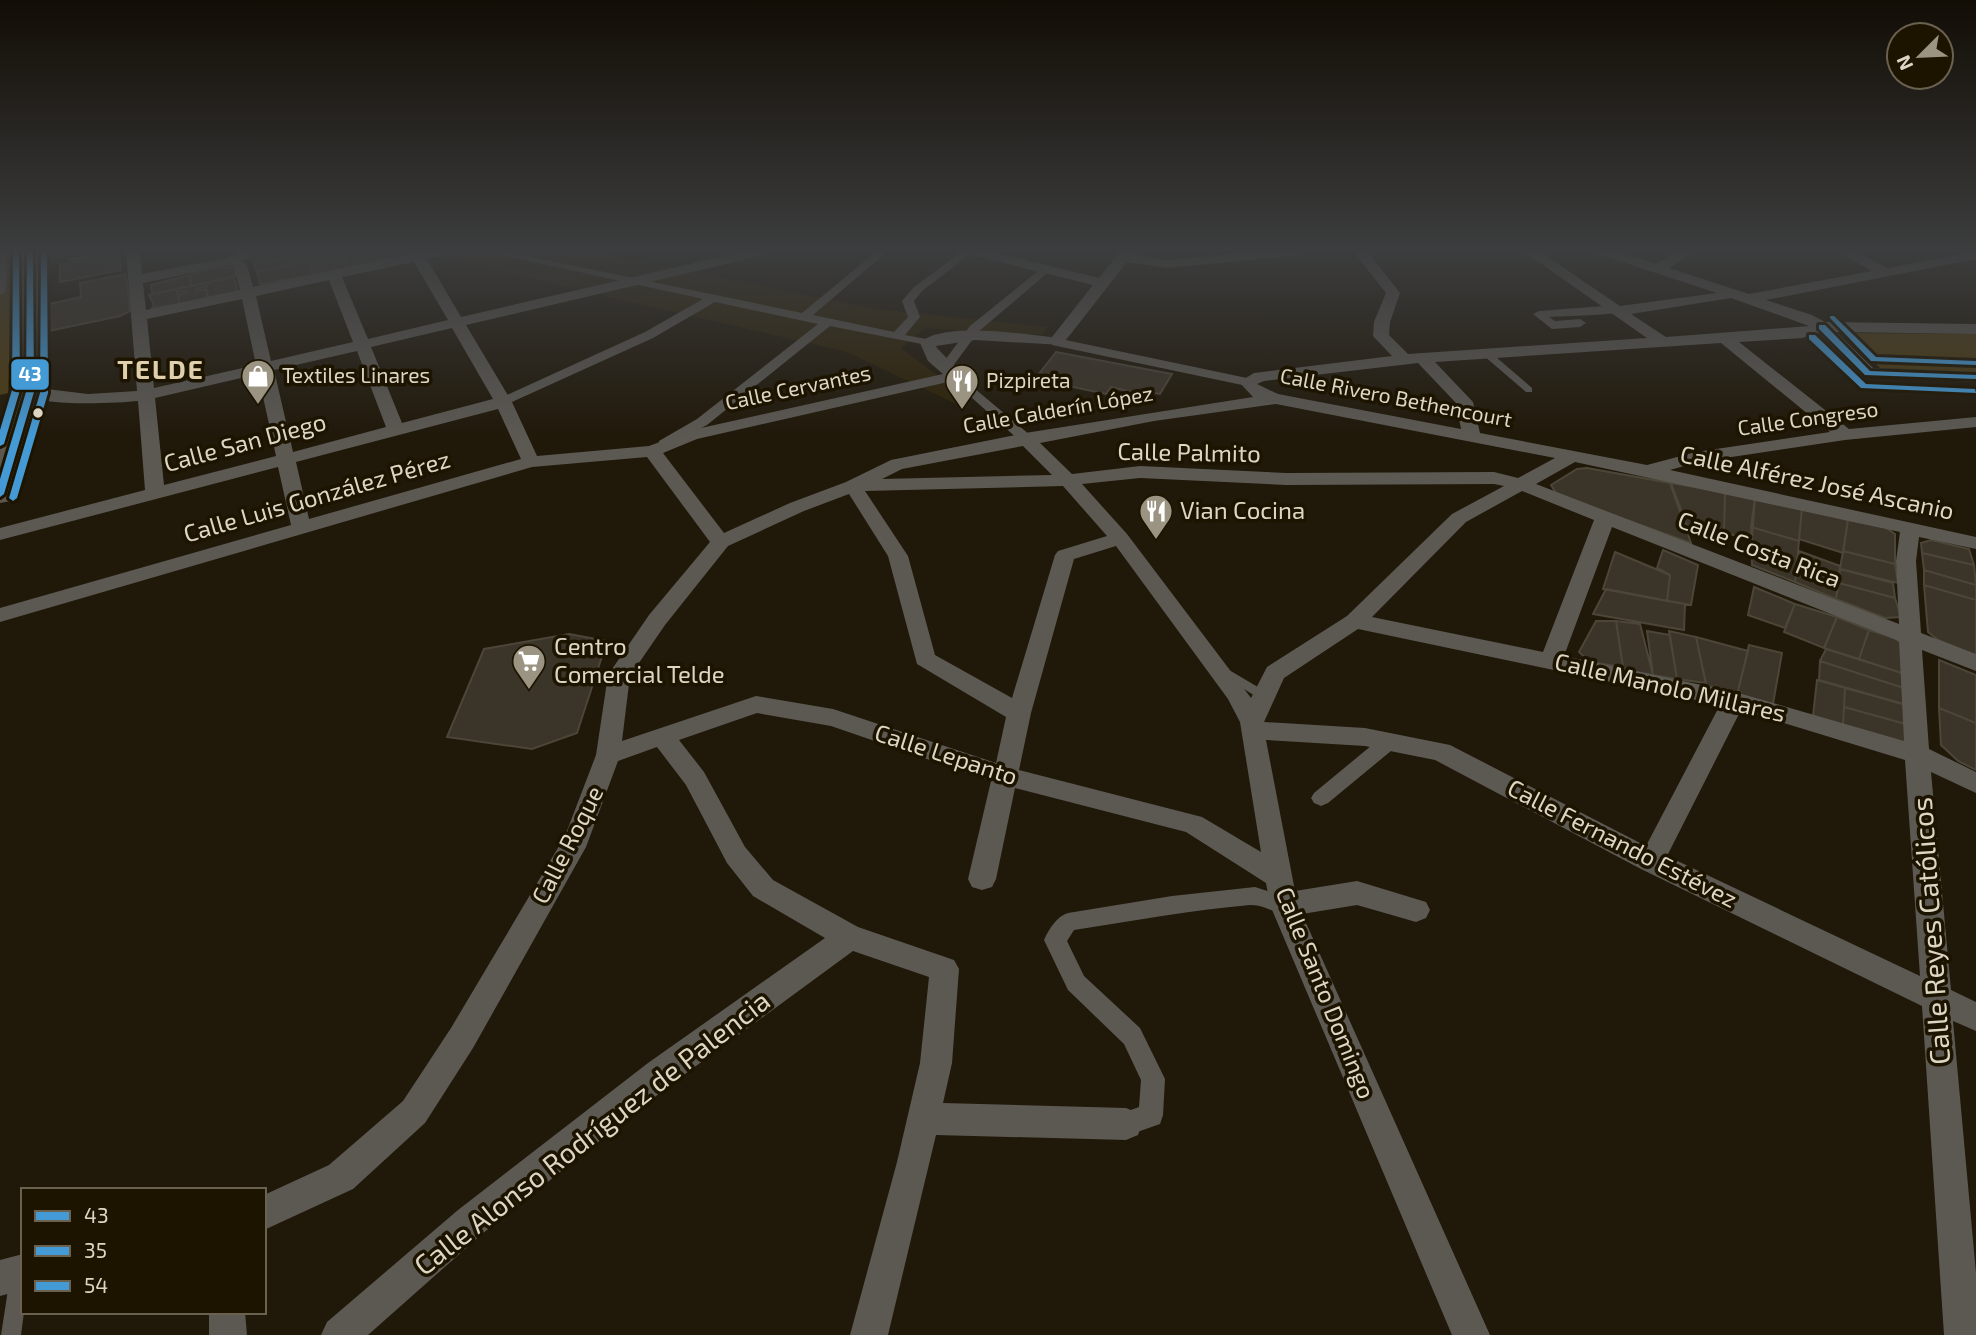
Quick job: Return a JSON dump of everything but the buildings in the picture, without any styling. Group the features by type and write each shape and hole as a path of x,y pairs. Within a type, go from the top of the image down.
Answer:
{"main road":[{"path":"0,494 30,392 30,313"}],"street":[{"path":"153,313 141,316 155,492"},
{"path":"252,313 302,530"},
{"path":"351,313 396,429"},
{"path":"450,313 503,402 531,462"},
{"path":"30,392 68,400 104,400 147,395 495,313"},
{"path":"503,402 649,335 687,313"},
{"path":"785,313 930,342 928,350 934,359 1025,438 1068,480 1120,538 1214,665 1256,716 1275,673 1356,621 1459,518 1573,456"},
{"path":"804,317 808,313"},
{"path":"898,335 914,317 913,313"},
{"path":"950,372 974,329 993,313"},
{"path":"1056,342 1078,313"},
{"path":"1385,313 1381,336 1413,358 1464,402 1472,437"},
{"path":"1548,313 1539,314 1552,324 1580,323"},
{"path":"1621,313 1661,341"},
{"path":"1793,313 1822,327 1868,373 1972,379"},
{"path":"721,542 652,452 702,422 829,321"},
{"path":"1247,382 1261,376 1413,358 1802,333 1822,327 1976,329"},
{"name":"Calle Rivero Bethencourt","path":"930,342 971,336 1056,342 1247,382 1261,394 1277,399 1648,471"},
{"path":"1724,338 1845,435"},
{"name":"Calle Cervantes","path":"652,452 692,435 950,372"},
{"name":"Calle Calderín López","path":"853,486 897,464 1025,438 1277,399"},
{"name":"Calle San Diego","path":"0,534 503,402"},
{"name":"Calle Congreso","path":"1648,471 1696,457 1845,435 1976,422"},
{"name":"Calle Luis González Pérez","path":"0,615 531,462 652,452"},
{"name":"Calle Palmito","path":"853,486 1068,480 1140,471 1286,480 1494,478 1523,485"},
{"name":"Calle Alférez José Ascanio","path":"1648,471 1976,543"},
{"name":"Calle Costa Rica","path":"1523,485 1976,663"},
{"path":"853,486 898,556 925,659 1019,713"},
{"name":"Calle Roque","path":"266,1212 341,1177 414,1112 462,1038 577,839 608,755 619,675 657,620 721,542 797,507 853,486"},
{"path":"1551,660 1605,518"},
{"name":"Calle Reyes Católicos","path":"1910,528 1906,561 1917,754 1963,1335"},
{"path":"982,878 1019,713 1065,555 1120,538"},
{"name":"Calle Manolo Millares","path":"1356,621 1735,700 1917,754 1976,783"},
{"path":"1651,861 1735,700"},
{"name":"Calle Lepanto","path":"608,755 757,704 833,718 1006,776 1193,824 1276,875"},
{"name":"Calle Fernando Estévez","path":"1256,716 1441,752 1651,861 1976,1017"},
{"name":"Calle Santo Domingo","path":"1256,716 1276,875 1284,905 1471,1335"},
{"path":"663,737 695,779 736,855 763,888 849,937 944,969 936,1063 869,1335"},
{"path":"1321,798 1390,741"},
{"path":"922,1119 1126,1124 1151,1115 1153,1079 1132,1036 1076,984 1055,940 1068,922 1172,905 1255,897 1284,905 1357,893 1416,910"},
{"name":"Calle Alonso Rodríguez de Palencia","path":"340,1335 470,1222 659,1074 849,937"},
{"path":"227,1314 228,1335"}],"lane":[{"path":"1486,353 1529,390"},
{"path":"1214,665 1256,716"},
{"path":"11,1335 14,1274"}],"shaded area":[{"path":"0,313 13,313 8,393 0,395"},
{"path":"680,313 917,313 1047,327 1043,335 925,328 901,348 968,399 956,404 847,352"},
{"path":"1845,333 1976,334 1976,372 1880,368"}],"transit line":[{"name":"54","path":"0,444 16,390 16,313"},
{"name":"43","path":"0,494 30,392 30,313"},
{"name":"35","path":"13,498 44,393 44,313"},
{"name":"54","path":"1832,317 1874,359 1976,363"},
{"name":"43","path":"1822,327 1868,373 1976,377"},
{"name":"35","path":"1812,337 1864,386 1975,391"}],"place":[{"name":"Textiles Linares","path":"258,406"},
{"name":"Pizpireta","path":"962,411"},
{"name":"Vian Cocina","path":"1156,541"},
{"name":"Centro Comercial Telde","path":"529,691"}],"district":[{"name":"TELDE","path":"161,370"}]}
